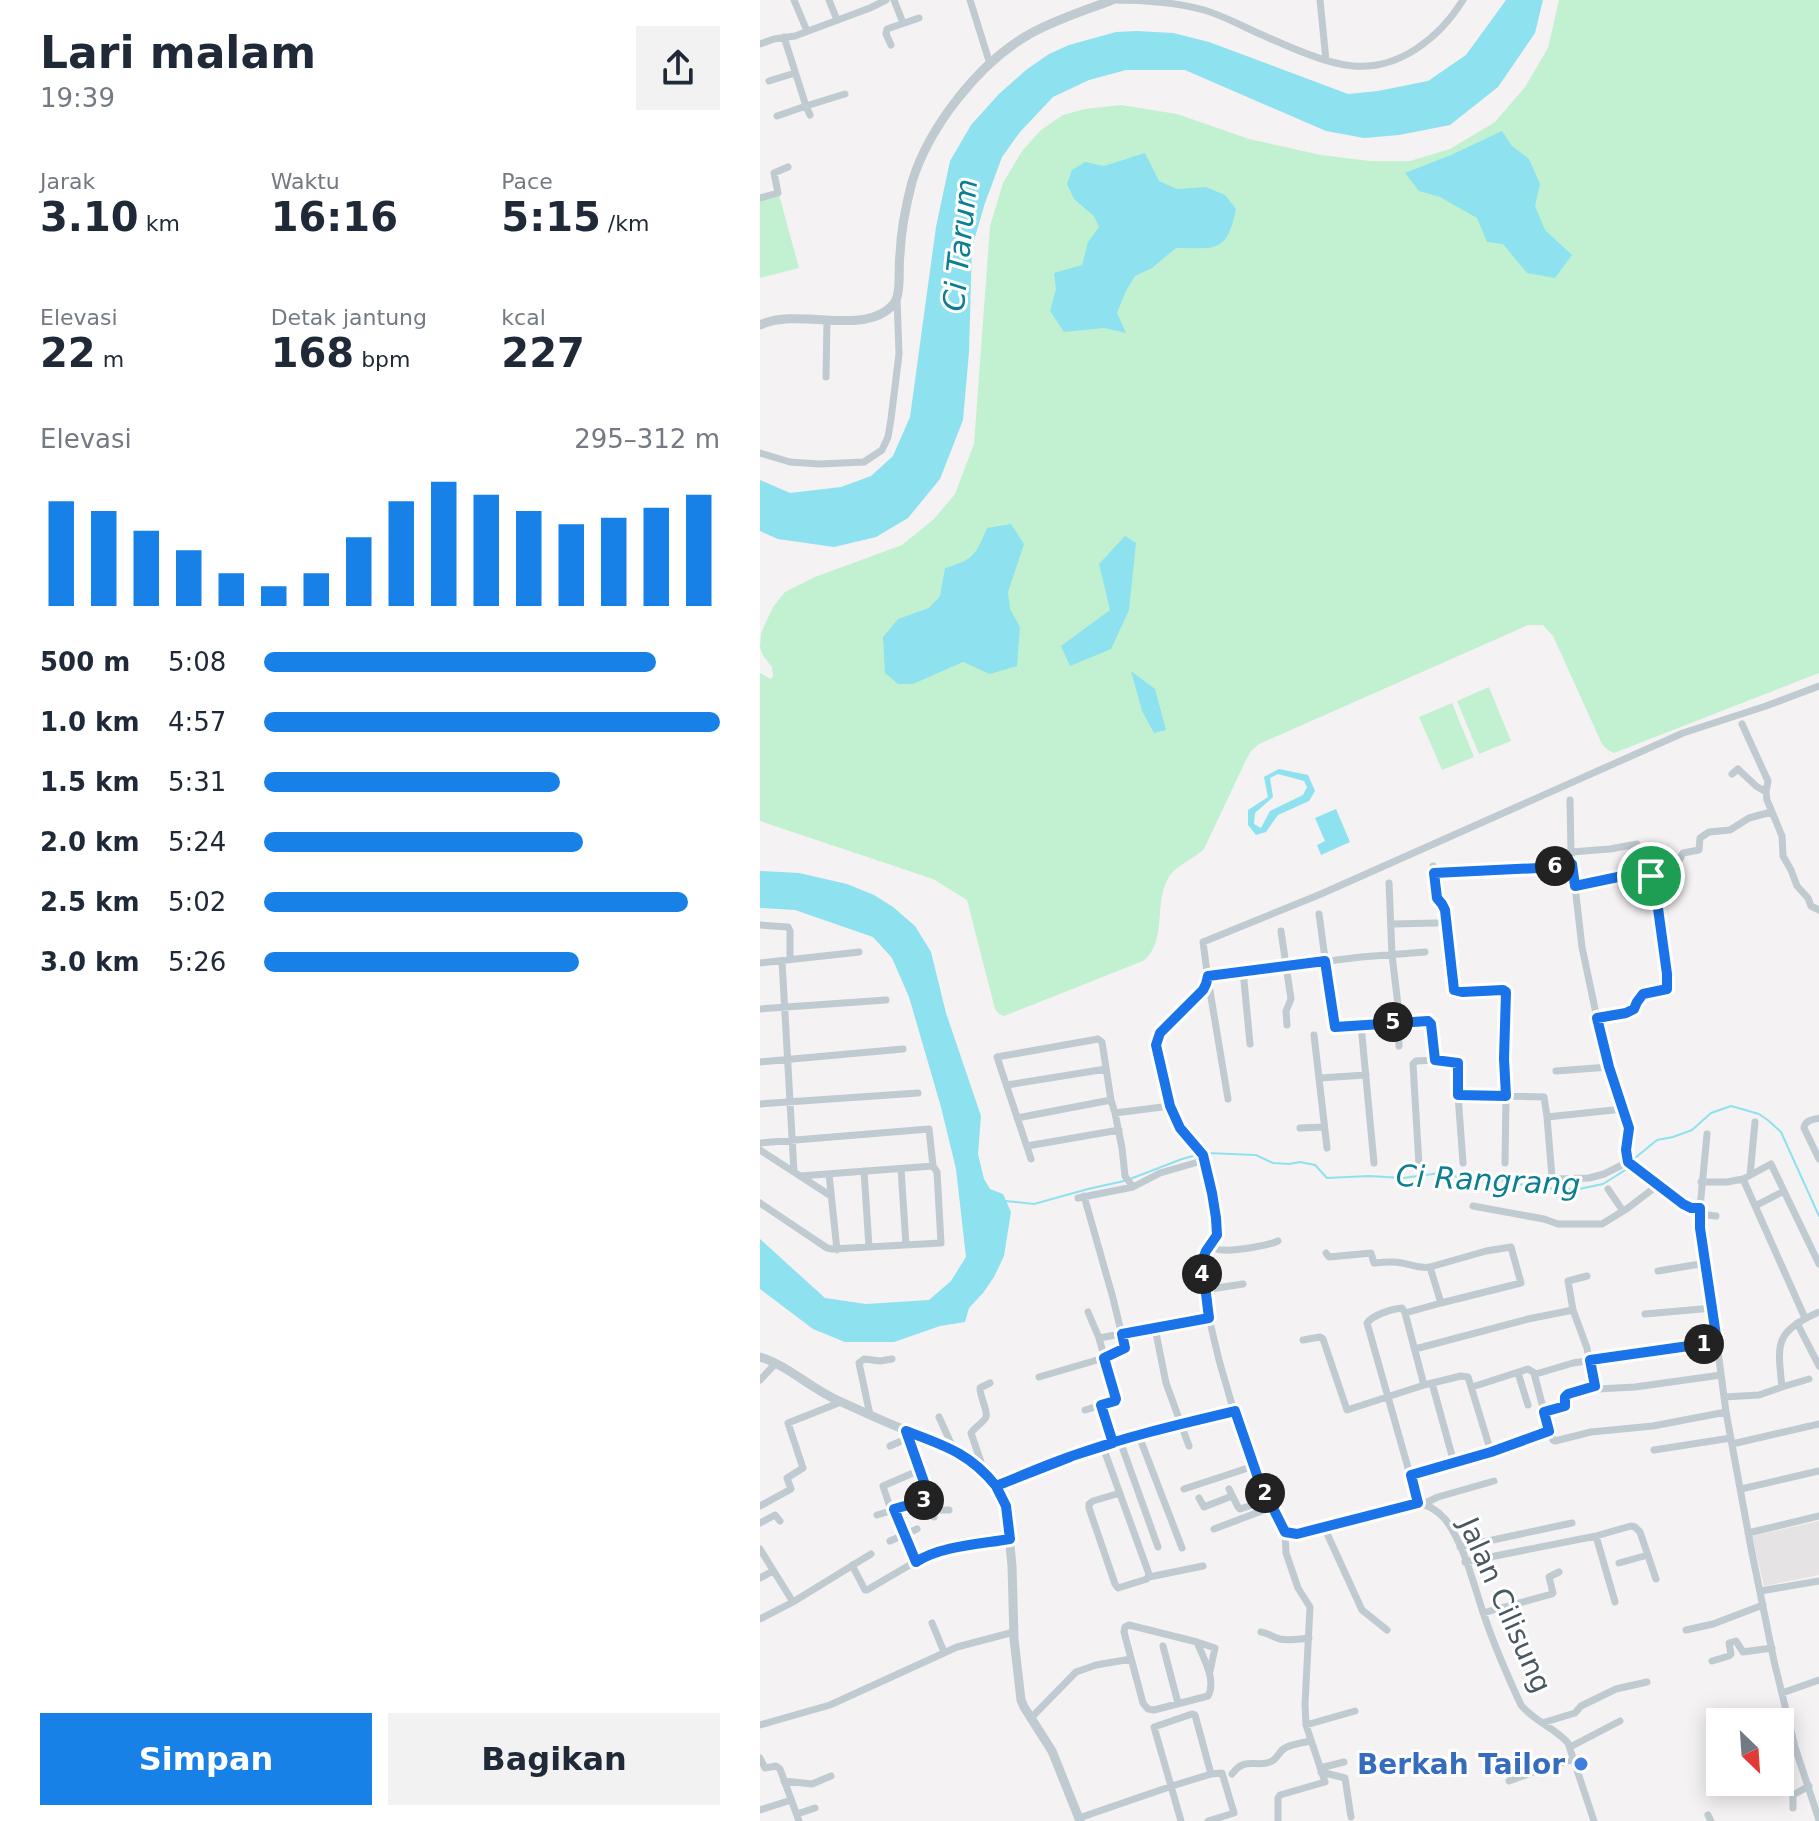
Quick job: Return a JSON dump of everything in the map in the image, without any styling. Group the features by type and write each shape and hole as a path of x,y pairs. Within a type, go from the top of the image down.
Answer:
{"street":[{"path":"794,0 807,31"},
{"path":"829,0 837,20"},
{"path":"760,44 807,31 868,4 886,0"},
{"path":"894,0 903,23"},
{"path":"970,0 990,64"},
{"path":"760,453 790,462 819,464 864,462 882,450 888,437 899,354 897,298 900,252 907,202 919,164 945,116 990,64 1029,35 1056,21 1112,0 1151,2 1202,9 1326,60 1353,67 1399,59 1424,44 1439,31 1463,0"},
{"path":"1320,0 1326,60"},
{"path":"891,45 887,29 919,18"},
{"path":"784,37 810,115"},
{"path":"769,81 795,73"},
{"path":"777,116 845,94"},
{"path":"760,198 778,193 774,173 788,167"},
{"path":"760,325 782,318 866,318 889,310 897,298"},
{"path":"826,377 827,320"},
{"path":"1228,1099 1203,942 1321,894 1683,733 1783,701 1819,686"},
{"path":"1742,724 1768,781 1766,792 1782,836 1783,856 1797,886 1811,906 1819,910"},
{"path":"1732,774 1738,769 1766,792"},
{"path":"1570,800 1571,852 1582,947 1609,1067 1629,1128 1626,1150 1631,1165 1683,1204 1716,1216"},
{"path":"1575,886 1642,872 1649,862 1660,858 1666,862 1681,860 1683,853 1697,851 1700,838 1706,833 1730,830 1754,815 1771,812"},
{"path":"1571,852 1637,844"},
{"path":"1505,1163 1506,992 1454,990 1445,910 1437,898 1434,869 1539,868 1572,864"},
{"path":"1597,1018 1626,1013 1634,1009 1643,994 1667,989 1657,901 1651,876 1646,869"},
{"path":"1389,883 1399,1046"},
{"path":"1319,914 1333,1025 1428,1021 1435,1060"},
{"path":"1392,924 1436,923"},
{"path":"760,925 788,927 790,931 784,1008 797,1174"},
{"path":"1281,931 1291,999 1286,1011 1287,1025"},
{"path":"760,963 859,952"},
{"path":"1208,977 1286,965 1425,952"},
{"path":"1243,970 1250,1044"},
{"path":"1208,977 1203,990 1166,1026 1156,1040 1156,1049 1170,1106 1180,1128 1204,1158 1217,1235 1202,1261 1204,1290 1223,1376 1254,1466 1285,1532 1286,1553 1298,1588 1310,1607 1306,1725 1324,1783 1280,1795 1278,1821"},
{"path":"760,1009 886,1000"},
{"path":"1361,1025 1374,1163"},
{"path":"1314,1035 1327,1148"},
{"path":"1031,1159 998,1057 1098,1039 1102,1042 1128,1181"},
{"path":"760,1062 903,1049"},
{"path":"1419,1165 1413,1064 1416,1061 1435,1060 1458,1063 1463,1163"},
{"path":"1556,1071 1609,1067"},
{"path":"1007,1085 1106,1069"},
{"path":"1320,1078 1366,1075"},
{"path":"760,1104 918,1093"},
{"path":"1458,1095 1543,1097 1554,1179 1604,1174 1631,1165"},
{"path":"1017,1118 1111,1100"},
{"path":"1115,1113 1170,1106"},
{"path":"1547,1117 1623,1109"},
{"path":"1818,1156 1804,1127 1809,1120 1819,1118"},
{"path":"1755,1122 1746,1177 1755,1206 1805,1318"},
{"path":"1300,1128 1324,1127"},
{"path":"760,1143 929,1129 933,1166 937,1172 941,1243 837,1250 827,1248 760,1203"},
{"path":"1027,1146 1119,1130"},
{"path":"1707,1134 1701,1182 1700,1228 1726,1412 1748,1533 1786,1708"},
{"path":"760,1150 831,1196"},
{"path":"1039,1377 1104,1358 1125,1348 1081,1197 1204,1158"},
{"path":"1701,1182 1727,1182 1746,1177 1771,1164 1819,1264"},
{"path":"797,1174 933,1166"},
{"path":"901,1169 906,1245"},
{"path":"864,1171 869,1247"},
{"path":"829,1174 837,1250"},
{"path":"1473,1206 1567,1225 1602,1224 1658,1185"},
{"path":"1608,1189 1623,1211"},
{"path":"1755,1206 1784,1191"},
{"path":"1211,1244 1220,1250 1230,1250 1278,1241"},
{"path":"1326,1253 1329,1257 1371,1253 1374,1263 1405,1263 1418,1268 1509,1246 1522,1293"},
{"path":"1658,1271 1706,1263"},
{"path":"1430,1267 1441,1303"},
{"path":"1587,1276 1568,1282 1595,1386"},
{"path":"1405,1313 1521,1283"},
{"path":"1204,1290 1243,1284"},
{"path":"1454,1463 1405,1313 1402,1308 1392,1309 1370,1319 1367,1323 1421,1504 1494,1481"},
{"path":"1645,1314 1713,1308"},
{"path":"1415,1349 1573,1310"},
{"path":"1085,1410 1116,1399 1099,1338 1088,1312"},
{"path":"1782,1387 1779,1352 1782,1339 1792,1327 1819,1312"},
{"path":"1099,1338 1209,1318"},
{"path":"1792,1327 1819,1366"},
{"path":"1155,1328 1166,1383 1189,1446"},
{"path":"1303,1340 1323,1339 1347,1410 1428,1384 1468,1377 1491,1452"},
{"path":"1534,1373 1590,1360 1717,1342"},
{"path":"760,1357 907,1434 954,1450 984,1470"},
{"path":"870,1415 859,1363 864,1359 892,1359"},
{"path":"760,1380 776,1363"},
{"path":"1472,1387 1529,1369 1534,1373 1549,1431 1555,1441 1591,1432 1653,1426 1726,1412"},
{"path":"1518,1373 1528,1405"},
{"path":"1544,1412 1565,1406 1568,1394 1595,1386 1604,1390 1721,1375"},
{"path":"1724,1397 1759,1395 1809,1379"},
{"path":"990,1383 980,1388 979,1392 986,1417 972,1428 971,1433 984,1470 1006,1506 1020,1694 1024,1707 1052,1751 1080,1820 1172,1786 1221,1773 1224,1774 1234,1813 1208,1821"},
{"path":"760,1506 791,1489 787,1478 803,1468 788,1423 841,1402"},
{"path":"1101,1405 1158,1547"},
{"path":"996,1486 1072,1456 1235,1411"},
{"path":"939,1417 954,1450"},
{"path":"1654,1450 1732,1441 1819,1424"},
{"path":"1411,1475 1549,1431"},
{"path":"890,1446 907,1434"},
{"path":"907,1434 933,1514 949,1510"},
{"path":"1139,1436 1182,1548"},
{"path":"1103,1447 1149,1577"},
{"path":"1184,1489 1254,1466"},
{"path":"916,1562 883,1486 920,1470"},
{"path":"1741,1489 1819,1471"},
{"path":"1199,1498 1204,1507 1230,1492 1240,1509 1270,1504"},
{"path":"1120,1493 1089,1504 1118,1588 1149,1577 1203,1566"},
{"path":"877,1515 930,1499"},
{"path":"1214,1529 1270,1504"},
{"name":"Jalan Cilisung","path":"1285,1532 1297,1534 1421,1504 1441,1515 1460,1547 1521,1705 1563,1737 1570,1747 1594,1821"},
{"path":"760,1523 775,1515 780,1521"},
{"path":"1748,1533 1819,1516"},
{"path":"1460,1547 1572,1523"},
{"path":"1465,1562 1631,1526 1642,1537 1656,1579"},
{"path":"1324,1527 1362,1610 1387,1630"},
{"path":"890,1541 917,1529"},
{"path":"1596,1536 1615,1602"},
{"path":"852,1565 867,1590 925,1556 1010,1539"},
{"path":"760,1549 793,1602"},
{"path":"760,1619 871,1554"},
{"path":"1619,1563 1648,1555"},
{"path":"760,1578 773,1571"},
{"path":"1483,1613 1552,1594 1549,1577 1559,1572"},
{"path":"1760,1591 1819,1581"},
{"path":"1686,1630 1713,1624 1763,1605"},
{"path":"932,1623 944,1652"},
{"path":"1197,1642 1212,1683 1211,1692 1208,1696 1148,1709 1143,1703 1124,1632 1129,1625 1197,1642 1215,1648 1209,1673"},
{"path":"760,1725 830,1705 957,1647 1014,1632"},
{"path":"1261,1632 1289,1640 1309,1638"},
{"path":"1712,1661 1730,1656 1729,1644 1736,1641 1743,1652 1772,1648"},
{"path":"1163,1646 1178,1703"},
{"path":"1031,1718 1076,1672 1131,1659"},
{"path":"1782,1693 1819,1680"},
{"path":"1542,1723 1575,1713 1616,1689 1647,1682"},
{"path":"1306,1725 1355,1711"},
{"path":"1181,1821 1154,1727 1195,1715 1211,1774"},
{"path":"1570,1747 1620,1721"},
{"path":"1232,1774 1238,1767 1251,1762 1262,1764 1273,1761 1284,1748 1310,1741"},
{"path":"1794,1741 1819,1820"},
{"path":"760,1758 765,1768 778,1767 798,1818 815,1808"},
{"path":"1509,1781 1575,1759"},
{"path":"1320,1770 1344,1762"},
{"path":"1320,1770 1345,1778 1351,1817"},
{"path":"784,1781 812,1784 831,1776"},
{"path":"1793,1808 1793,1795 1809,1786"},
{"path":"760,1810 791,1800"}],"shaded area":[{"path":"1819,1521 1819,1575 1764,1586 1752,1536"}],"green space":[{"path":"1559,0 1819,0 1819,673 1614,753 1602,744 1553,636 1543,625 1528,625 1259,744 1246,760 1204,849 1169,877 1164,887 1158,932 1151,953 1143,961 1004,1016 999,1014 995,1009 967,900 933,879 760,821 760,673 771,679 773,676 772,667 760,648 761,633 773,607 785,592 815,577 902,545 934,519 955,494 974,444 990,226 1003,183 1022,151 1041,130 1063,115 1121,105 1177,114 1249,139 1321,155 1370,161 1410,161 1450,149 1495,122 1525,87 1548,48"},
{"path":"778,191 799,268 760,278 760,195"},
{"path":"1489,687 1511,741 1479,754 1457,701"},
{"path":"1452,703 1474,757 1442,770 1419,717"}],"water":[{"name":"Ci Tarum","path":"1506,0 1543,0 1535,33 1498,87 1450,125 1364,138 1326,131 1185,70 1126,70 1089,80 1053,97 1020,132 1002,157 985,203 972,247 969,352 963,420 940,479 908,518 876,537 834,547 778,539 760,531 760,480 790,493 841,487 871,476 893,456 910,417 936,227 950,161 971,125 1026,70 1069,45 1116,32 1173,33 1209,42 1348,94 1378,91 1428,81 1466,55"},
{"path":"1502,131 1512,146 1529,159 1540,184 1535,206 1545,230 1572,255 1555,278 1527,273 1503,244 1487,242 1477,218 1440,197 1419,191 1405,173"},
{"path":"1145,153 1159,181 1177,189 1206,187 1225,195 1236,209 1228,234 1223,241 1210,248 1176,248 1152,268 1135,276 1117,313 1126,333 1104,328 1064,332 1050,311 1056,289 1054,273 1082,265 1088,242 1099,227 1094,216 1074,199 1067,184 1072,170 1085,162 1104,166"},
{"path":"1011,524 1024,544 1008,592 1010,609 1020,627 1017,666 990,674 963,662 913,684 898,684 885,673 883,637 898,619 929,608 940,596 945,568 973,555 987,528"},
{"path":"1125,536 1136,543 1129,610 1111,649 1070,666 1061,646 1110,610 1099,564"},
{"path":"1131,671 1155,689 1166,730 1154,733 1142,711"},
{"path":"1279,769 1308,775 1315,791 1309,801 1278,815 1266,832 1256,835 1248,825 1248,810 1268,797 1264,777","holes":["1278,774 1304,781 1307,787 1303,795 1270,811 1261,828 1254,824 1255,813 1273,797 1270,778"]},
{"path":"1336,809 1350,842 1321,855 1317,845 1325,841 1315,818"},
{"path":"760,871 799,873 847,884 874,895 915,926 931,952 946,1013 981,1116 978,1154 984,1179 990,1189 1003,1194 1011,1212 1004,1256 994,1277 969,1308 965,1322 940,1326 894,1342 845,1342 813,1329 760,1289 760,1239 825,1298 866,1304 929,1300 951,1281 966,1257 956,1169 941,1107 909,997 892,958 873,937 795,910 760,908"}],"waterway":[{"name":"Ci Rangrang","path":"1206,1153 1256,1155 1273,1163 1315,1165 1327,1178 1403,1178 1440,1173 1555,1189 1579,1189 1603,1184 1627,1169 1657,1140 1692,1130 1711,1113 1731,1106 1759,1114 1781,1132 1819,1216"},
{"name":"Ci Rangrang","path":"1130,1179 1200,1154"},
{"name":"Ci Rangrang","path":"1006,1201 1034,1204 1124,1181"}],"place":[{"name":"Berkah Tailor","path":"1581,1764"}],"route":[{"path":"1651,876 1646,869 1575,886 1572,864 1434,873 1437,898 1445,910 1455,992 1506,992 1506,1096 1458,1095 1458,1063 1435,1060 1431,1024 1428,1021 1335,1027 1325,961 1208,976 1203,990 1160,1033 1156,1045 1170,1106 1180,1128 1203,1155 1212,1193 1217,1235 1202,1261 1209,1318 1122,1334 1125,1348 1104,1358 1116,1399 1101,1405 1113,1443 1072,1456 1070,1457 996,1486 984,1470 954,1450 906,1431 930,1499 894,1509 916,1562 937,1552 1010,1539 1006,1506 996,1486 1072,1456 1235,1411 1258,1478 1285,1532 1297,1534 1418,1503 1411,1475 1549,1431 1544,1412 1565,1406 1568,1394 1595,1386 1590,1360 1717,1342 1700,1228 1700,1208 1683,1204 1628,1162 1629,1128 1597,1018 1626,1013 1634,1009 1643,994 1667,989 1657,901 1651,876"}]}
